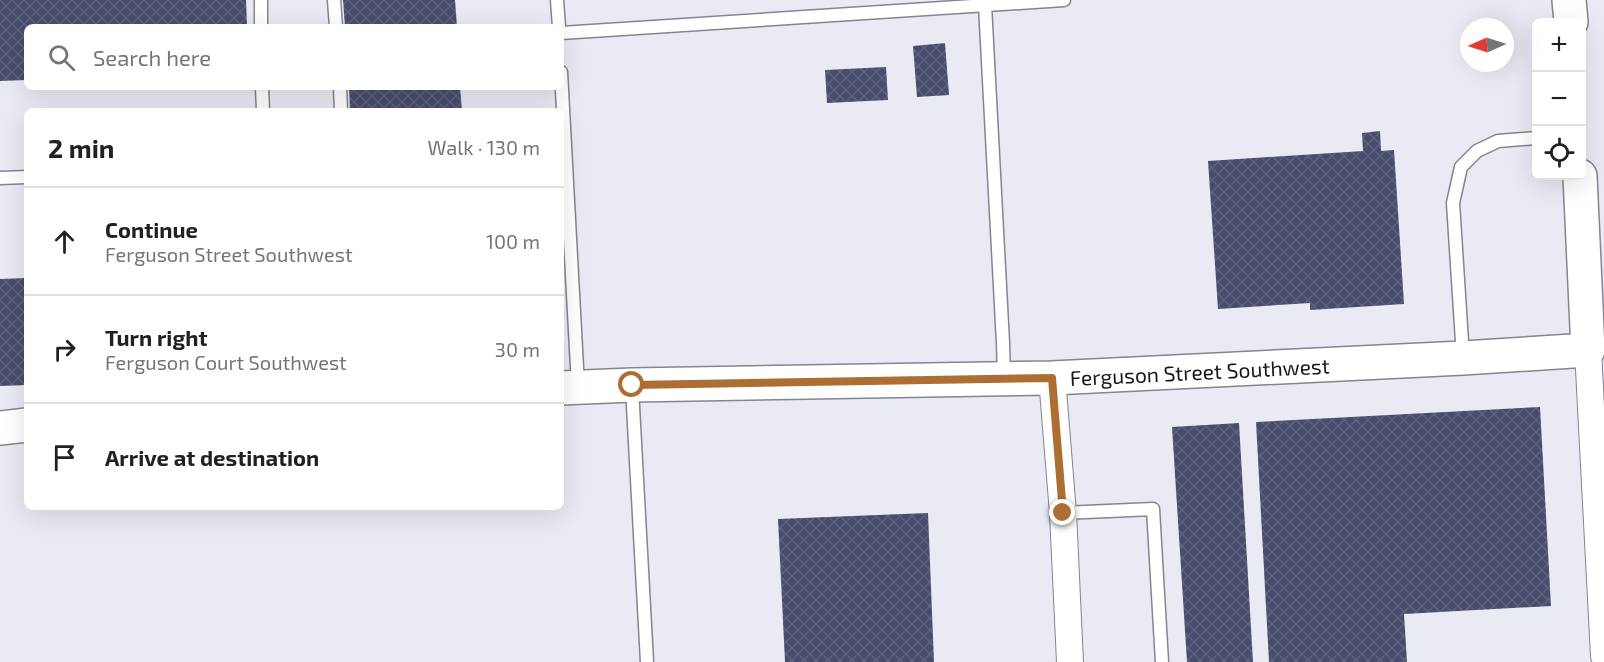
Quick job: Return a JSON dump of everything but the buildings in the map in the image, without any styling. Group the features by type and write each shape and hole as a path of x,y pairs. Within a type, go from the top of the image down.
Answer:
{"street":[{"path":"1569,0 1570,18"},
{"path":"1581,180 1593,221 1588,350 1604,657"},
{"name":"Ferguson Street Southwest","path":"570,387 1052,378 1588,350"},
{"path":"1052,378 1063,513 1070,662"},
{"path":"0,428 24,425"}],"lane":[{"path":"261,0 261,24"},
{"path":"334,0 336,24"},
{"path":"557,0 558,24"},
{"path":"564,33 1064,0"},
{"path":"985,5 1004,379"},
{"path":"262,90 263,108"},
{"path":"340,90 341,108"},
{"path":"562,90 562,108"},
{"path":"1463,358 1453,203 1461,167 1477,152 1498,141 1532,138"},
{"path":"0,178 24,177"},
{"path":"564,177 570,387"},
{"path":"632,385 647,662"},
{"path":"1063,513 1153,509 1162,662"}],"route":[{"path":"632,385 1052,378 1063,513"}]}
